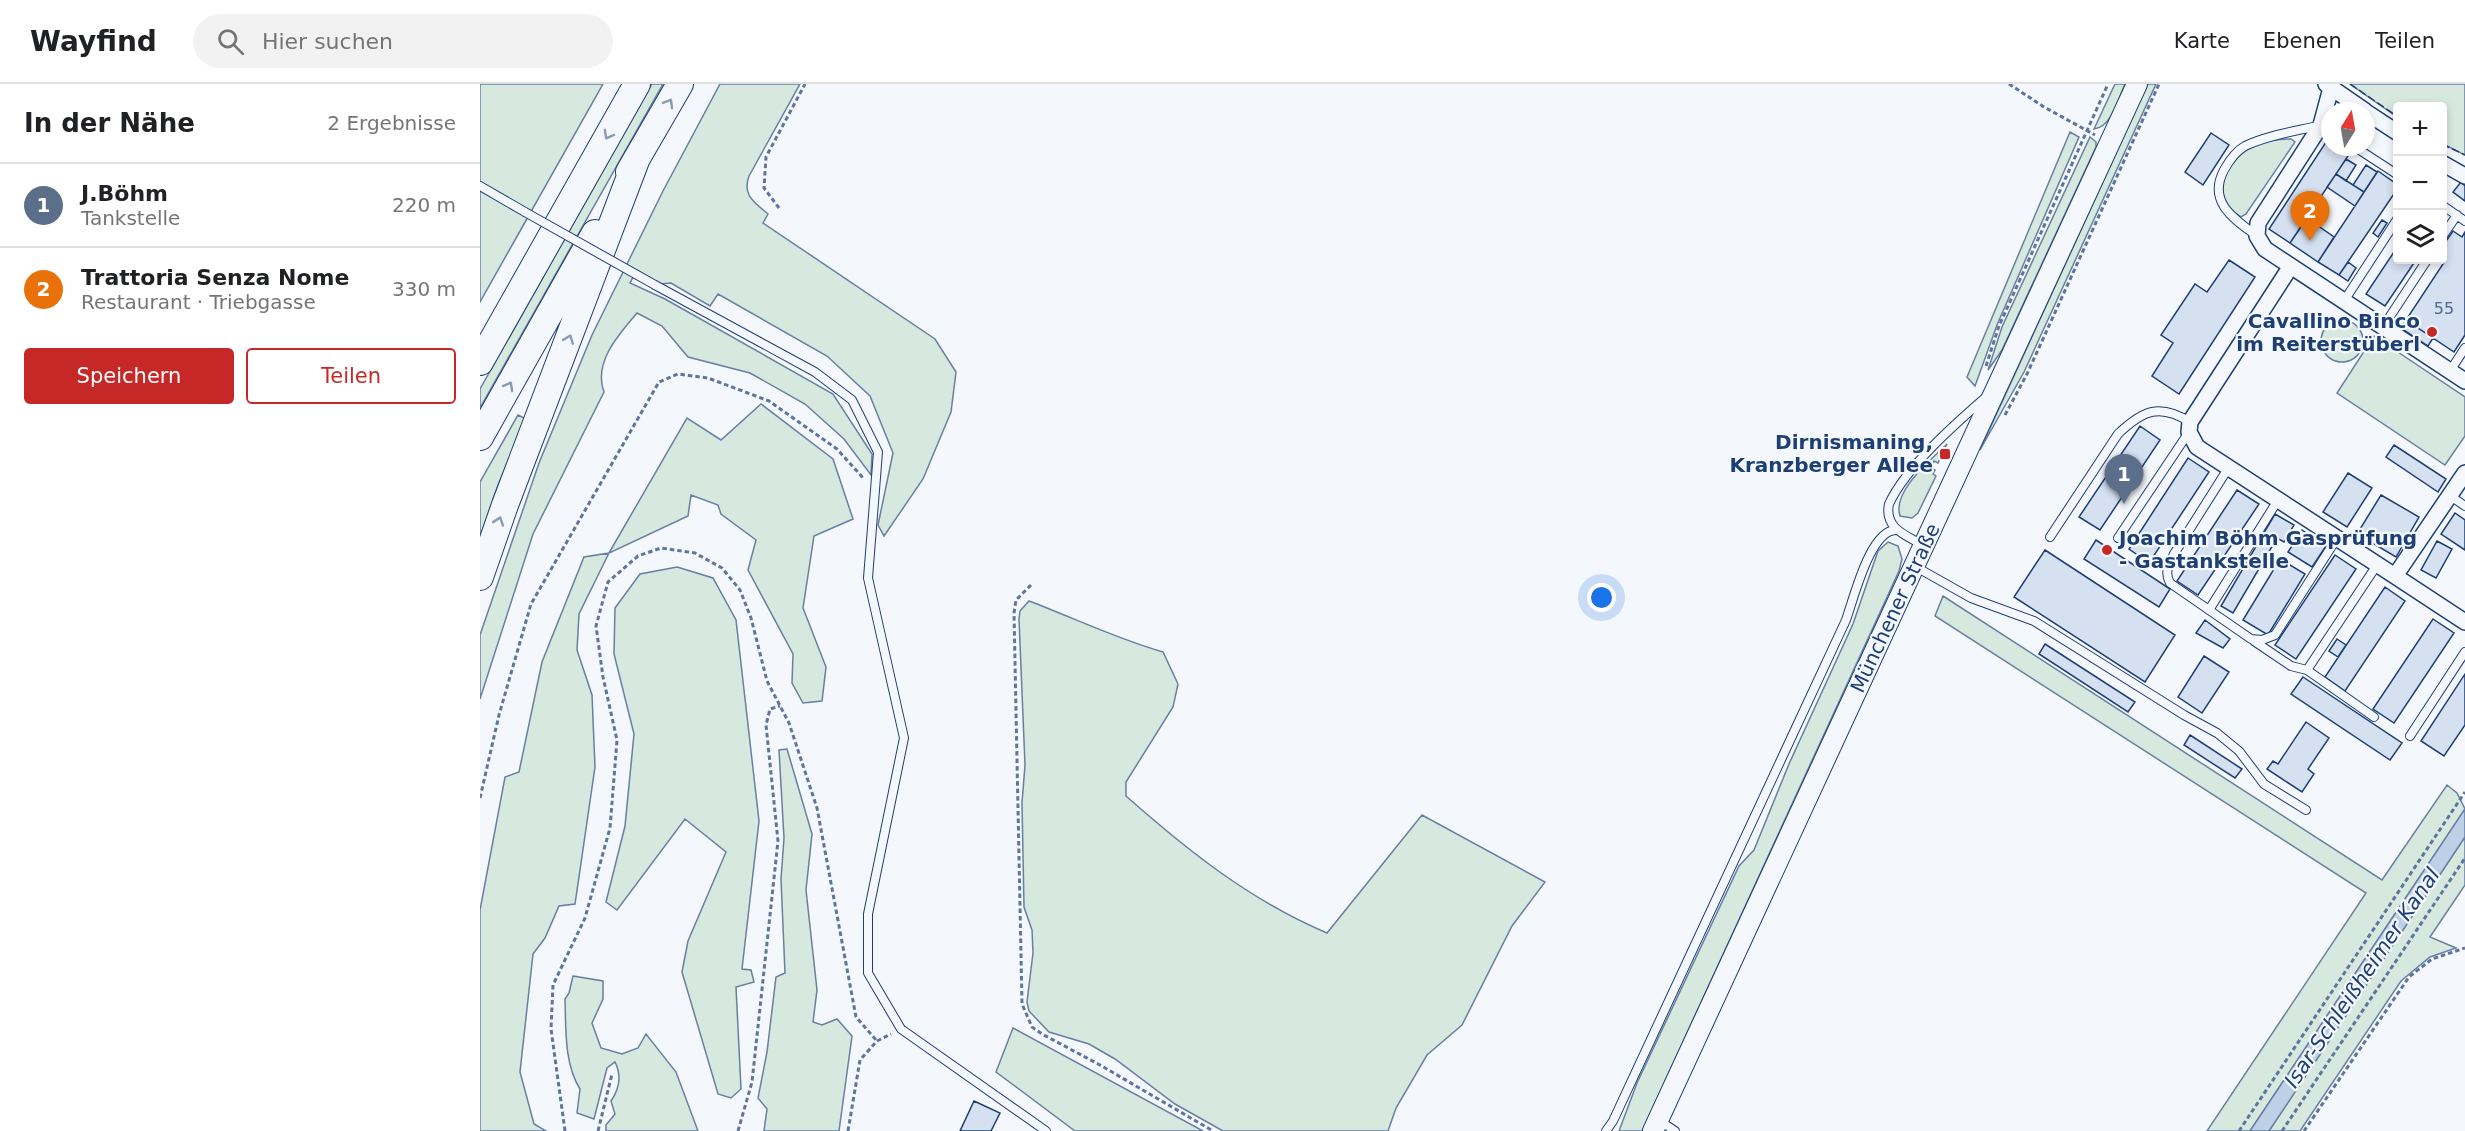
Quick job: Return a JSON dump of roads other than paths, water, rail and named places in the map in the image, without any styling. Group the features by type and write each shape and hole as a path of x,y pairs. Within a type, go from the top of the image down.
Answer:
{"highway":[{"path":"480,362 637,84"},
{"path":"480,437 680,84"},
{"path":"480,577 505,505 637,158"}],"main road":[{"name":"Münchener Straße","path":"1662,1127 1924,546 1990,380 2137,84"}],"street":[{"path":"2328,86 2352,102"},
{"path":"2327,102 2328,86"},
{"path":"2375,117 2393,130"},
{"path":"2321,135 2258,223 2257,236 2265,249 2465,381"},
{"path":"2447,166 2465,176"},
{"path":"2291,266 2190,427 2197,447 2465,622"},
{"path":"2395,576 2465,473"}],"lane":[{"path":"2257,236 2228,213 2220,203 2218,189 2226,167 2242,147 2321,129"},
{"path":"2368,156 2393,172"},
{"path":"480,186 815,372 852,400 879,452 868,578 904,738 868,914 868,973 901,1029 1043,1130"},
{"path":"2447,208 2465,221"},
{"path":"2447,230 2457,215"},
{"path":"2344,301 2393,224"},
{"path":"2383,327 2424,264"},
{"path":"2450,371 2465,348"},
{"path":"1924,546 1896,530 1890,522 1888,512 1893,497 1990,380"},
{"path":"2049,537 2118,434 2131,421 2151,412 2172,411 2190,427 2118,538"},
{"path":"2229,467 2167,568 2170,583 2291,666 2307,670 2374,717"},
{"path":"2449,495 2465,506"},
{"path":"2209,610 2278,500"},
{"path":"1606,1131 1618,1110 1846,620 1873,548 1880,536 1889,530 1896,530"},
{"path":"2251,639 2262,640 2275,635 2337,538"},
{"path":"2307,670 2377,565"},
{"path":"1915,566 1971,598 2034,621 2184,716 2217,733 2239,751 2264,784 2306,810"},
{"path":"2410,736 2465,652"}],"water":[{"name":"Isar-Schleißheimer Kanal","path":"2465,809 2465,837 2269,1131 2250,1131"}],"place":[{"name":"Trattoria Senza Nome","path":"2310,241"},
{"name":"Cavallino Binco im Reiterstüberl","path":"2432,332"},
{"name":"Dirnismaning, Kranzberger Allee","path":"1945,454"},
{"name":"J.Böhm","path":"2124,504"},
{"name":"Joachim Böhm Gasprüfung - Gastankstelle","path":"2107,550"}]}
